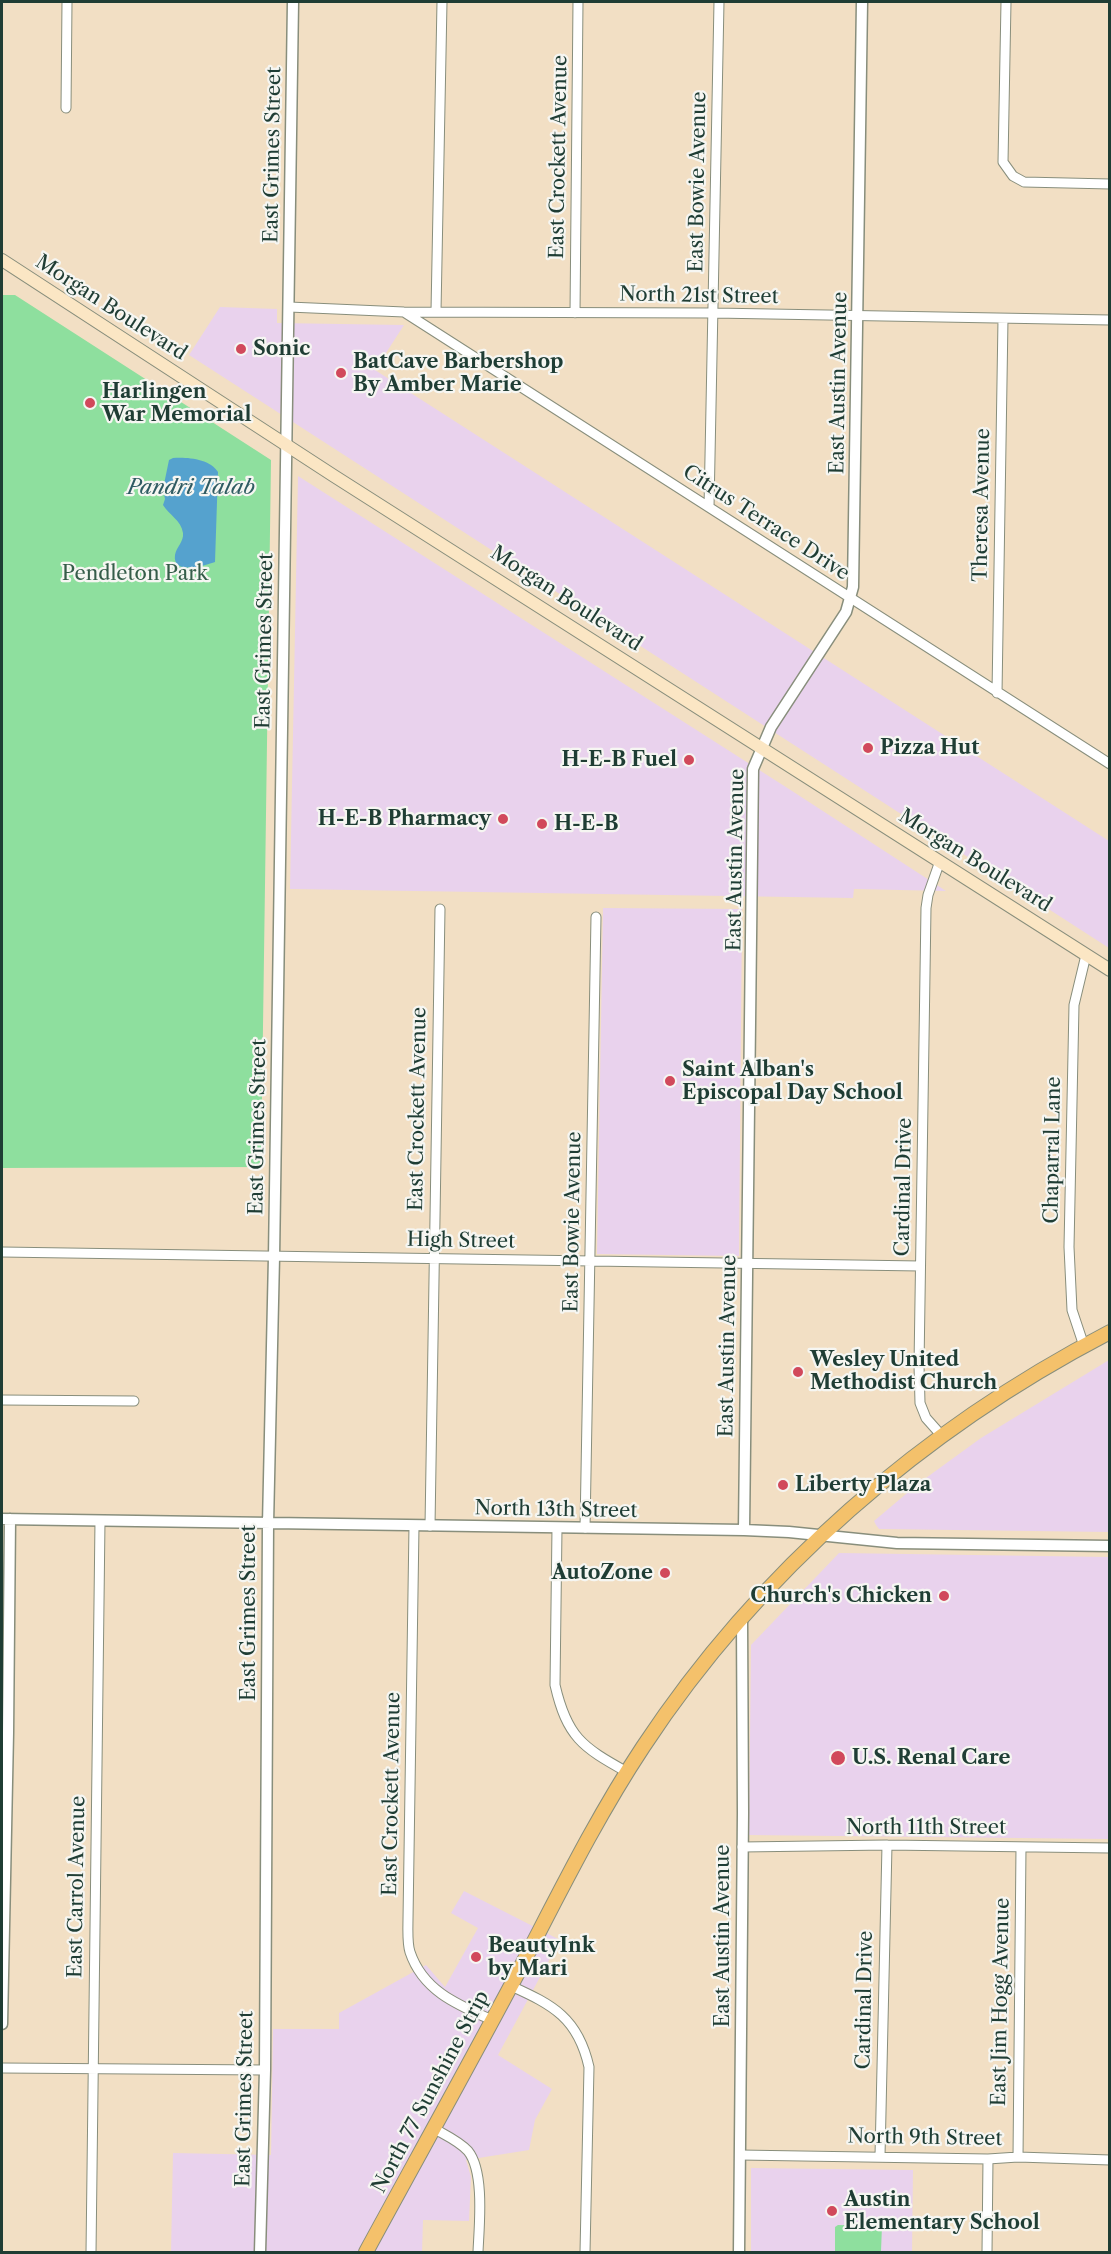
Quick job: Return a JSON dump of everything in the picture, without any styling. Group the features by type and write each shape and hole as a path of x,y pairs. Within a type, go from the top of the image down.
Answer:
{"main road":[{"name":"Morgan Boulevard","path":"2,260 286,445 1110,970"},
{"name":"North 77 Sunshine Strip","path":"366,2253 584,1847 627,1772 678,1698 742,1620 821,1535 890,1476 942,1436 1008,1391 1110,1332"}],"street":[{"path":"66,108 68,2"},
{"name":"East Grimes Street","path":"260,2253 265,2070 268,1524 293,2"},
{"path":"436,311 442,2"},
{"name":"East Crockett Avenue","path":"575,313 578,2"},
{"name":"East Bowie Avenue","path":"709,507 719,2"},
{"name":"East Austin Avenue","path":"744,1530 753,769 771,727 846,612 853,587 862,2"},
{"path":"1006,2 1003,162 1013,176 1024,182 1110,184"},
{"name":"North 21st Street","path":"289,307 404,312 714,313 1110,320"},
{"name":"Citrus Terrace Drive","path":"404,312 1110,764"},
{"name":"Theresa Avenue","path":"997,693 1003,319"},
{"name":"Cardinal Drive","path":"940,861 926,908 919,1365 920,1403 926,1418 942,1436"},
{"name":"East Crockett Avenue","path":"430,1526 440,909"},
{"name":"East Bowie Avenue","path":"585,1528 596,917"},
{"name":"Chaparral Lane","path":"1084,1346 1072,1310 1069,1247 1074,1005 1086,955"},
{"name":"High Street","path":"2,1252 920,1266"},
{"path":"2,1400 134,1401"},
{"path":"2,2024 6,1519"},
{"name":"North 13th Street","path":"6,1519 744,1530 897,1543 1110,1546"},
{"name":"East Carrol Avenue","path":"91,2253 100,1521"},
{"name":"East Crockett Avenue","path":"414,1526 408,1919 410,1952 425,1979 448,2000 492,2020"},
{"path":"557,1528 555,1685 561,1709 568,1727 581,1744 627,1772"},
{"name":"East Austin Avenue","path":"739,2253 742,1620"},
{"name":"Cardinal Drive","path":"880,2156 887,1845"},
{"name":"North 11th Street","path":"742,1847 887,1845 1110,1848"},
{"name":"East Jim Hogg Avenue","path":"1018,2157 1021,1846"},
{"path":"511,1986 545,2002 564,2017 584,2048 588,2067 585,2253"},
{"path":"2,2068 265,2070"},
{"path":"433,2128 469,2152 476,2167 479,2195 478,2253"},
{"name":"North 9th Street","path":"740,2154 1110,2160"},
{"path":"987,2253 988,2159"}],"shaded area":[{"path":"220,307 277,309 277,323 404,325 375,370 1109,841 1109,948 189,355"},
{"path":"298,476 946,891 854,889 853,898 290,889"},
{"name":"Saint Alban's Episcopal Day School","path":"603,908 742,909 739,1256 597,1254"},
{"path":"1109,1360 1109,1532 879,1529 876,1525 874,1521 919,1483 981,1438"},
{"path":"839,1553 1109,1557 1109,1839 749,1835 751,1645"},
{"path":"464,1891 560,1940 498,2055 552,2089 535,2120 529,2150 466,2160 471,2177 469,2221 423,2220 422,2252 171,2252 173,2153 271,2155 273,2029 339,2029 339,2013 426,1965 445,1987 478,1928 451,1913"},
{"name":"Austin Elementary School","path":"751,2168 913,2170 912,2252 751,2252"}],"green space":[{"name":"Pendleton Park","path":"2,295 15,295 271,460 261,1167 2,1168"},
{"path":"838,2225 882,2226 881,2251 835,2252 835,2227"}],"water":[{"name":"Pandri Talab","path":"173,458 204,462 210,464 218,472 215,562 190,568 179,565 175,561 175,555 182,539 182,528 163,505 165,499 163,489 169,460"}],"place":[{"name":"Sonic","path":"241,349"},
{"name":"BatCave Barbershop By Amber Marie","path":"341,373"},
{"name":"Harlingen War Memorial","path":"90,403"},
{"name":"Pizza Hut","path":"868,748"},
{"name":"H-E-B Fuel","path":"689,760"},
{"name":"H-E-B Pharmacy","path":"503,819"},
{"name":"H-E-B","path":"542,824"},
{"name":"Saint Alban's Episcopal Day School","path":"670,1081"},
{"name":"Wesley United Methodist Church","path":"798,1372"},
{"name":"Liberty Plaza","path":"783,1485"},
{"name":"AutoZone","path":"665,1573"},
{"name":"Church's Chicken","path":"944,1596"},
{"name":"U.S. Renal Care","path":"838,1758"},
{"name":"BeautyInk by Mari","path":"476,1957"},
{"name":"Austin Elementary School","path":"832,2211"}]}
